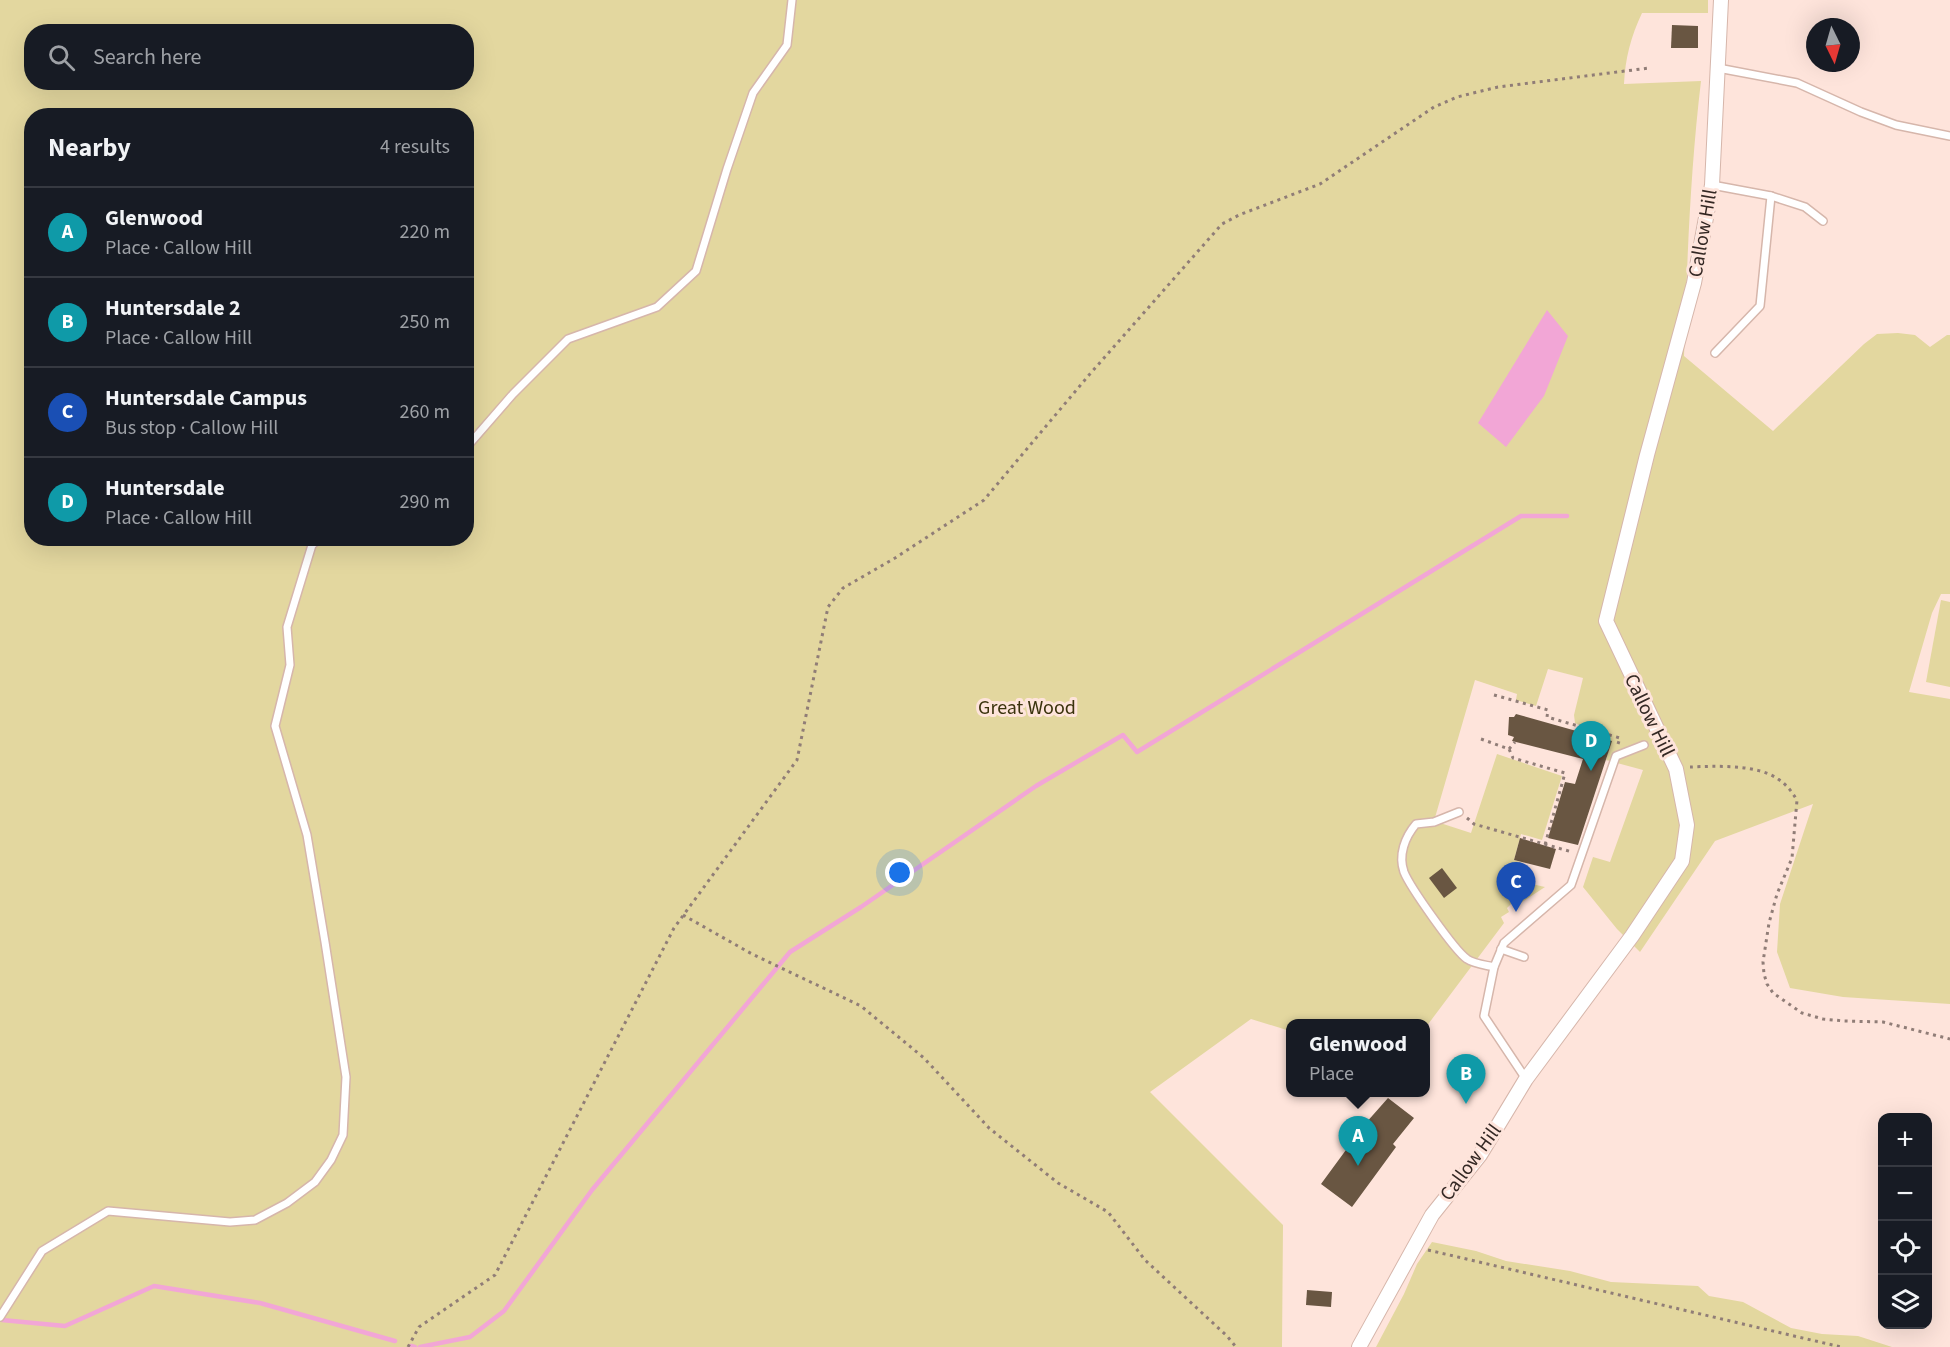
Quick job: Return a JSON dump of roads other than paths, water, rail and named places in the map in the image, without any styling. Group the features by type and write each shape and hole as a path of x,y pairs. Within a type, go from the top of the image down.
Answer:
{"street":[{"name":"Callow Hill","path":"1359,1347 1432,1215 1480,1155 1527,1079 1632,936 1682,861 1688,825 1676,769 1606,621 1647,455 1694,283 1712,185 1721,0"}],"lane":[{"path":"474,439 513,394 568,339 657,307 696,272 753,93 787,45 792,0"},
{"path":"1718,68 1797,83 1896,125 1950,136"},
{"path":"1712,185 1771,196 1805,207 1823,221"},
{"path":"1715,353 1760,306 1771,196"},
{"path":"0,1317 42,1251 108,1211 230,1222 255,1220 287,1203 315,1182 331,1160 343,1135 346,1077 325,942 307,835 275,726 290,665 287,627 312,546"},
{"path":"1527,1079 1484,1016 1494,967 1504,943 1566,896 1616,756 1644,745"},
{"path":"1459,812 1434,822 1416,824 1407,834 1404,844 1402,855 1404,871 1440,927 1468,960 1494,967"},
{"path":"1502,949 1524,957"}],"waterway":[{"path":"420,1347 470,1337 504,1311 592,1190 790,952 861,907 1036,786 1123,735 1137,752 1521,516 1567,516"},
{"path":"2,1320 65,1326 154,1286 260,1303 395,1341"},
{"path":"411,1346 415,1347"}],"place":[{"name":"Huntersdale","path":"1591,771"},
{"name":"Huntersdale Campus","path":"1516,912"},
{"name":"Huntersdale 2","path":"1466,1104"},
{"name":"Glenwood","path":"1358,1166"}],"park label":[{"name":"Great Wood","path":"1027,707"}]}
